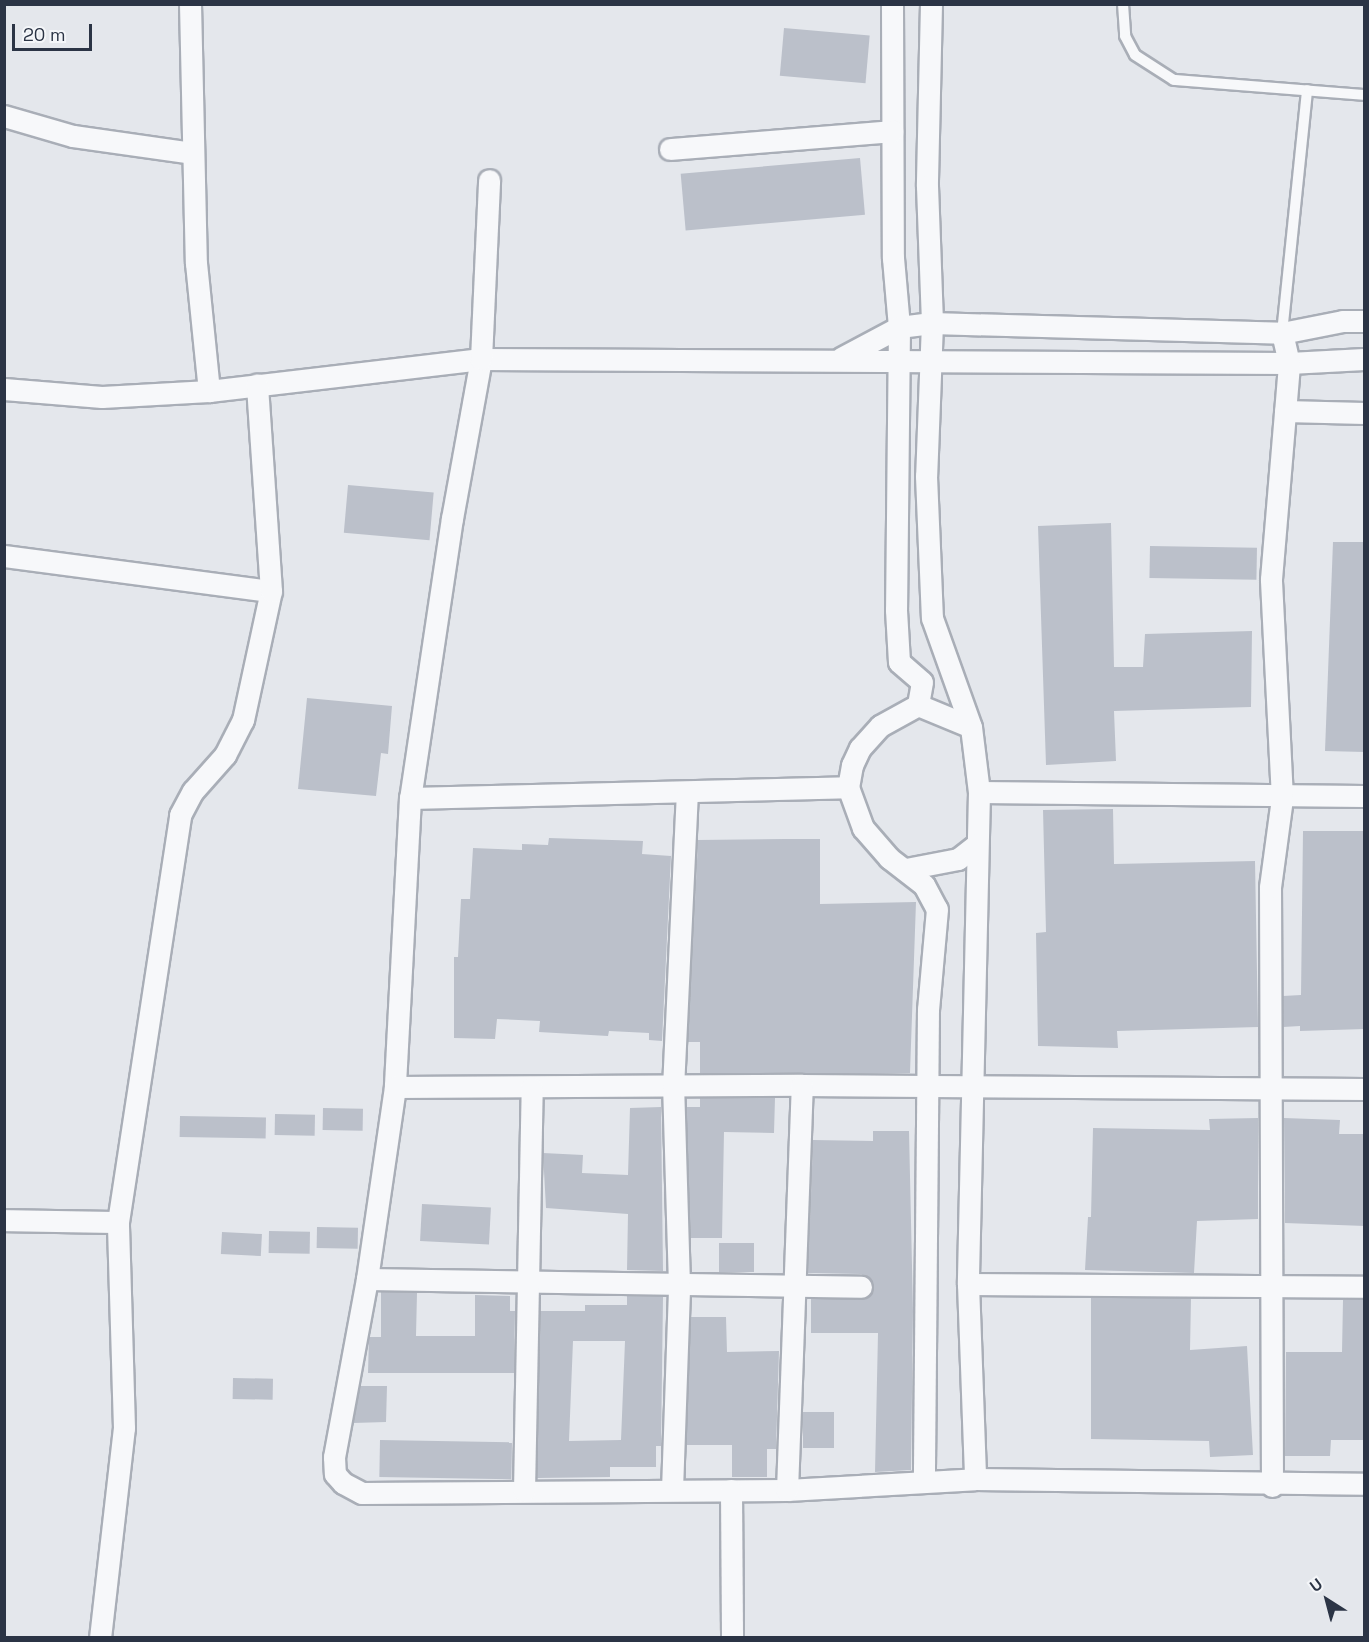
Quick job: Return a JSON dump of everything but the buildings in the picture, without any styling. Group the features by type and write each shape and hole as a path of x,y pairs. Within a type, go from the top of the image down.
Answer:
{"street":[{"path":"190,4 196,263 209,391"},
{"path":"892,4 893,258 899,327 899,662 922,682 918,705"},
{"path":"932,4 927,186 932,323 926,476 932,618 971,727 979,792 968,1284 975,1479"},
{"path":"4,116 73,136 192,153"},
{"path":"670,149 892,131"},
{"path":"489,180 481,359 452,518 410,798 395,1087 367,1279 334,1457 336,1474 352,1491 362,1493 787,1490 975,1479 1272,1486 1365,1484"},
{"path":"837,360 899,327 932,323 1282,333 1343,321 1365,321"},
{"path":"1272,1486 1269,1290 1270,887 1282,798 1271,579 1289,363 1282,333"},
{"path":"4,389 102,397 209,391 481,359 898,360 930,363 1123,359 1289,363 1365,359"},
{"path":"100,1638 124,1428 118,1222 180,815 193,791 225,755 243,720 271,591 257,384"},
{"path":"1285,411 1365,413"},
{"path":"4,556 271,591"},
{"path":"924,1482 928,1009 937,909 932,895 906,869 889,858 863,828 848,787 852,765 872,733 894,716 918,705 971,727"},
{"path":"410,798 687,794 848,787"},
{"path":"979,792 1282,798 1365,796"},
{"path":"672,1490 679,1285 673,1088 687,794"},
{"path":"906,869 958,859 977,844"},
{"path":"395,1087 673,1088 802,1085 928,1088 1365,1089"},
{"path":"787,1490 802,1085"},
{"path":"524,1491 532,1088"},
{"path":"4,1220 118,1222"},
{"path":"367,1279 861,1287"},
{"path":"968,1284 1269,1290 1365,1287"},
{"path":"731,1490 732,1638"}],"lane":[{"path":"1123,4 1125,36 1135,55 1174,80 1365,95"},
{"path":"1282,333 1307,90"}]}
